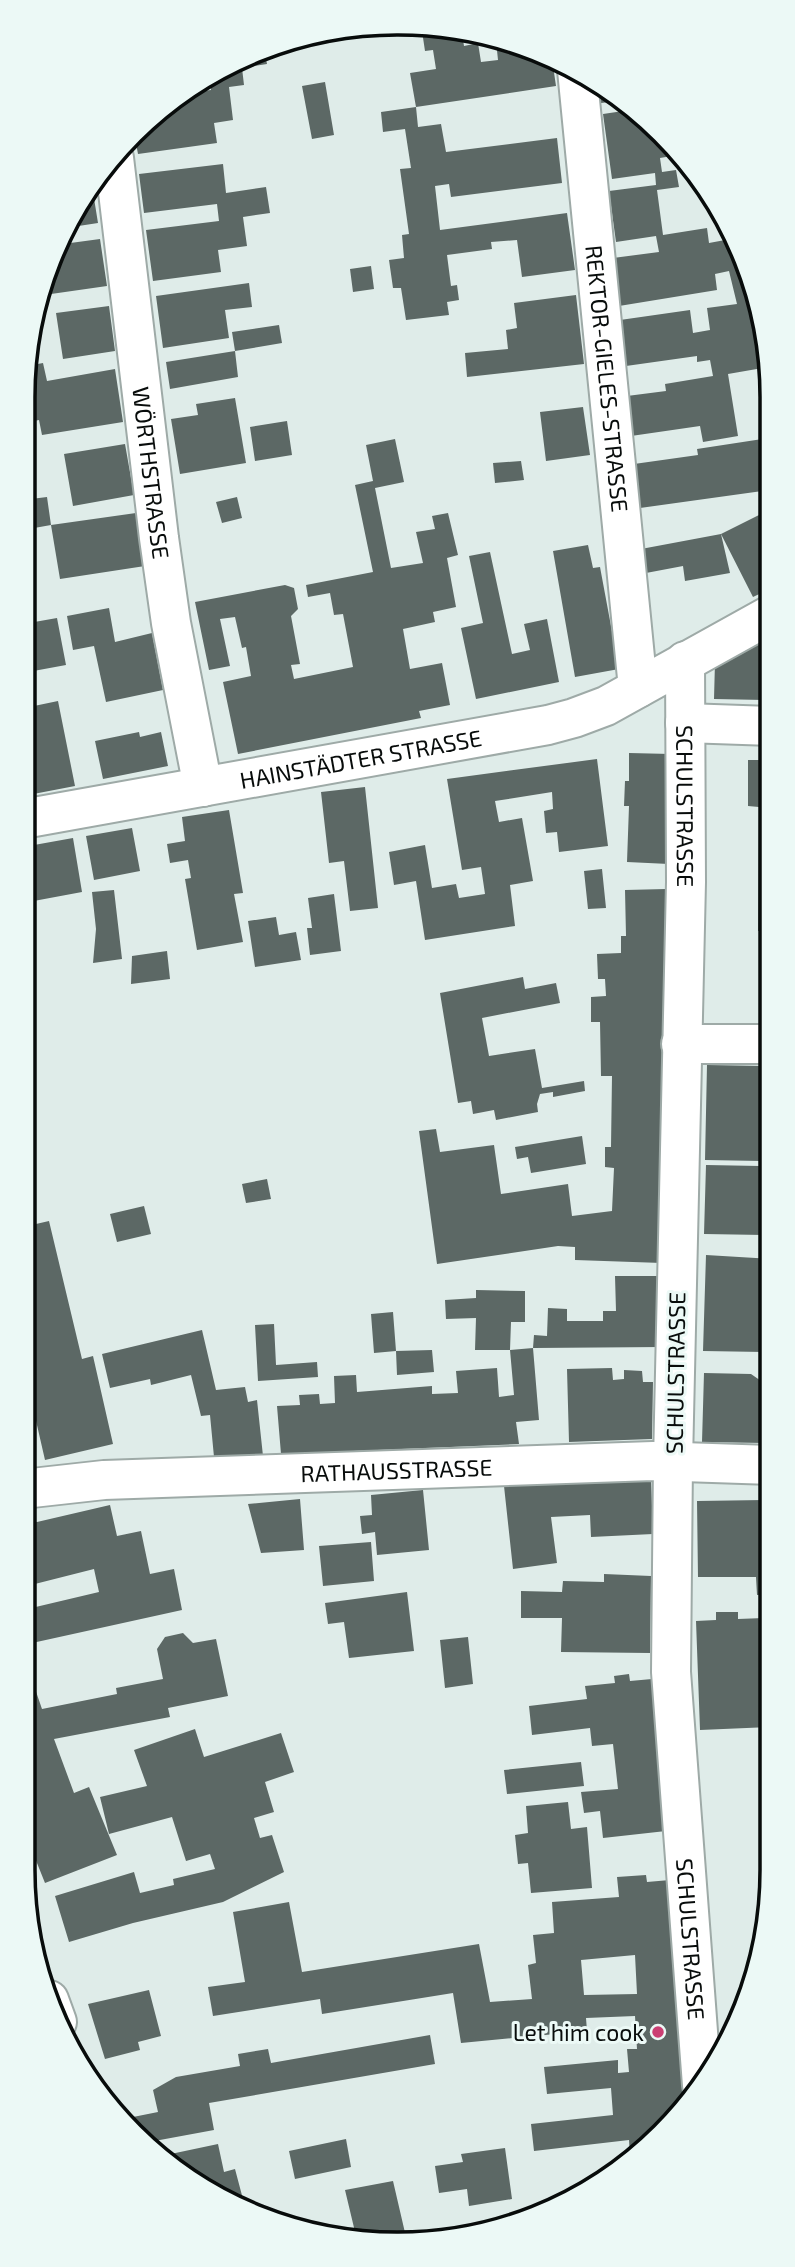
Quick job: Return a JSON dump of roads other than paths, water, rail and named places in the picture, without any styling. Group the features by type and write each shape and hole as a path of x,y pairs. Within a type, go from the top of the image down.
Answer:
{"street":[{"name":"REKTOR-GIELES-STRASSE","path":"578,84 638,688"},
{"name":"WÖRTHSTRASSE","path":"115,170 164,575 203,787"},
{"name":"HAINSTÄDTER STRASSE","path":"35,817 548,725 593,712 760,620"},
{"name":"SCHULSTRASSE","path":"685,661 686,882 673,1462 673,1705 701,2068"},
{"path":"685,723 760,726"},
{"path":"681,1061 760,1046"},
{"name":"RATHAUSSTRASSE","path":"35,1488 104,1480 653,1461 760,1465"}],"place":[{"name":"Let him cook","path":"658,2032"}]}
